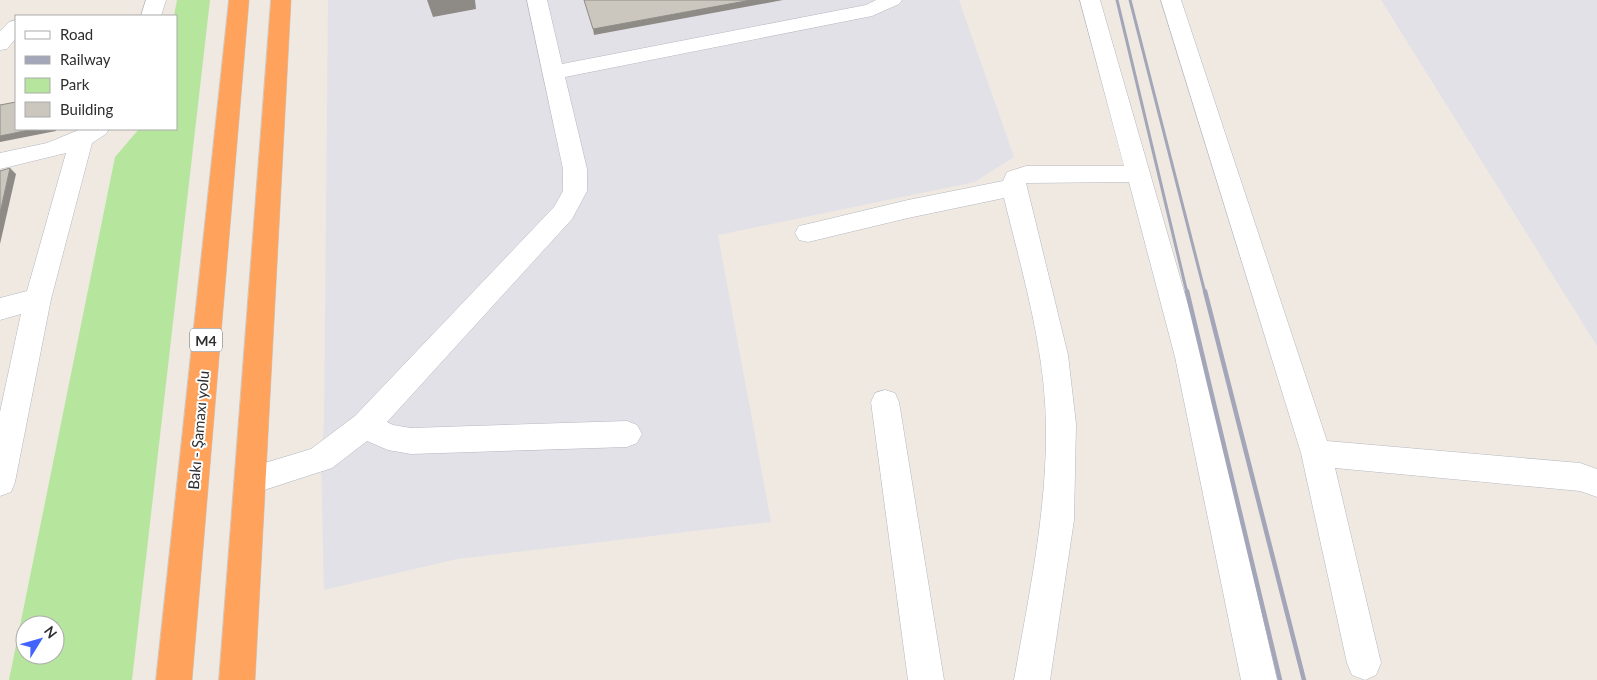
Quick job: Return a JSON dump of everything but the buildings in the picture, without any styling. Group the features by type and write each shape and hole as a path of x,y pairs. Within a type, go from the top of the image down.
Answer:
{"highway":[{"name":"Bakı - Şamaxı yolu","path":"174,680 239,0"},
{"path":"237,680 281,0"}],"street":[{"path":"151,15 156,0"},
{"path":"249,481 321,459 365,426 563,213 575,191 576,169 537,0"},
{"path":"554,72 872,10 892,0"},
{"path":"1090,0 1137,174 1190,357 1259,680"},
{"path":"1171,0 1316,453 1364,663"},
{"path":"0,44 15,27"},
{"path":"0,161 50,150 90,134"},
{"path":"0,482 38,299 90,134"},
{"path":"1032,680 1058,520 1061,424 1054,355 1040,287 1014,187 1015,178 1026,174 1137,174"},
{"path":"808,232 1014,187"},
{"path":"0,309 38,299"},
{"path":"885,402 926,680"},
{"path":"365,426 388,437 411,441 627,434"},
{"path":"1316,453 1580,477 1597,483"}],"shaded area":[{"path":"328,0 959,0 1014,157 975,182 718,235 771,522 457,559 324,590 321,459 324,422"},
{"path":"1381,0 1597,0 1597,346"}],"green space":[{"path":"177,0 210,0 132,680 9,680 15,650 15,665 65,665 65,615 22,615 115,157 138,130 178,130 178,15 174,15"}],"railway":[{"path":"1117,0 1187,293"},
{"path":"1130,0 1205,293"},
{"path":"1187,291 1280,680"},
{"path":"1205,291 1304,680"}]}
